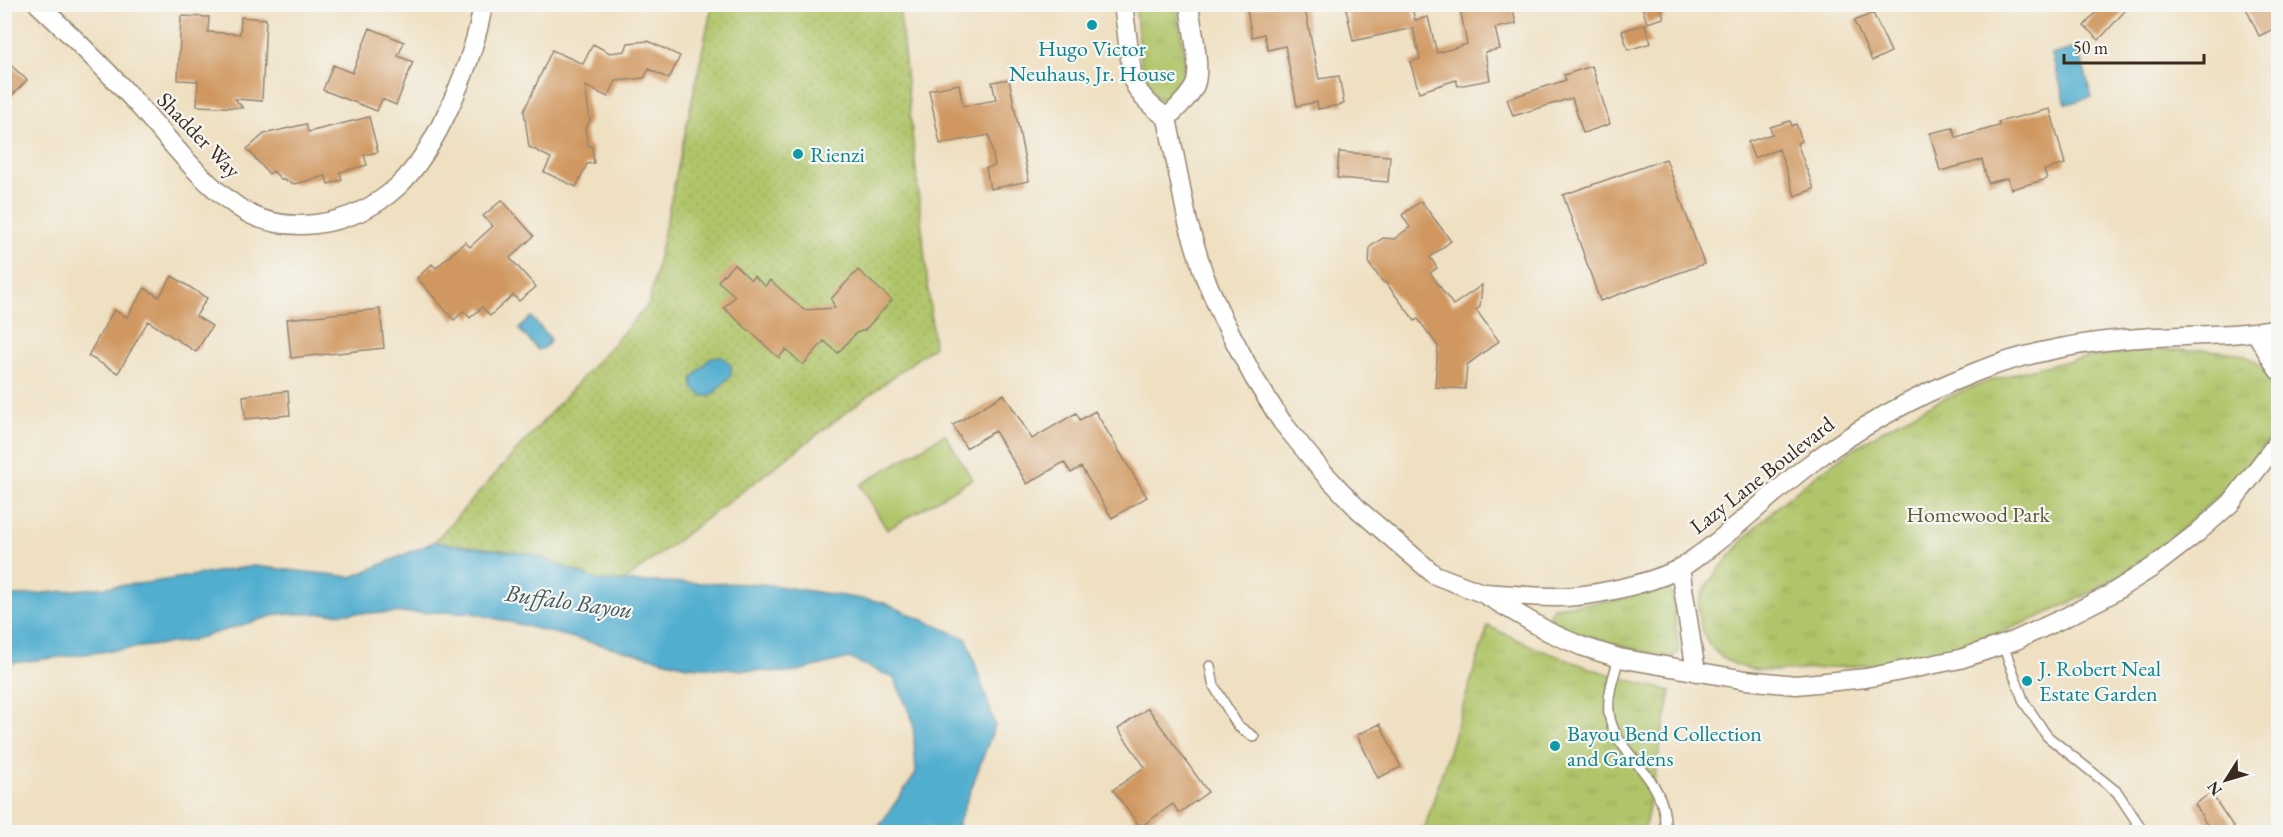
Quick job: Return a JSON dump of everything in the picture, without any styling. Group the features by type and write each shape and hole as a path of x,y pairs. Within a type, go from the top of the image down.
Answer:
{"street":[{"name":"Shadder Way","path":"39,5 119,84 205,180 239,208 264,220 296,226 348,218 398,186 420,159 447,112 471,52 483,4"},
{"path":"1123,4 1133,81 1138,92 1150,106 1167,118 1188,96 1195,84 1197,69 1189,4"},
{"name":"Lazy Lane Boulevard","path":"1167,118 1188,223 1204,275 1254,378 1282,422 1321,470 1359,510 1435,575 1482,593 1549,632 1581,646 1619,658 1696,672 1796,685 1866,678 1912,670 1960,659 2003,645 2066,618 2153,567 2231,503 2278,442"},
{"name":"Lazy Lane Boulevard","path":"1482,593 1554,597 1607,591 1648,581 1680,568 1717,542 1806,467 1854,434 1918,397 1973,373 2039,353 2125,339 2256,333 2278,328"},
{"path":"2256,333 2278,370"},
{"path":"1680,568 1696,672"}],"lane":[{"path":"2003,645 2024,702 2047,736 2117,792 2139,825 2137,832"},
{"path":"1619,658 1610,690 1609,713 1620,739 1655,786 1664,812 1665,832"},
{"path":"1210,666 1214,686 1238,726 1254,737"}],"green space":[{"name":"Rienzi","path":"712,5 899,5 934,346 624,581 600,581 531,554 434,542 649,304"},
{"path":"1135,5 1176,5 1184,62 1180,88 1172,96 1159,100 1143,80"},
{"name":"Homewood Park","path":"2150,350 2204,350 2236,353 2254,360 2261,367 2267,375 2275,397 2274,428 2254,458 2204,509 2144,559 2101,587 2023,624 1930,656 1883,663 1782,671 1752,669 1725,659 1714,650 1705,637 1699,611 1701,597 1726,561 1750,533 1812,478 1884,430 1958,393 2027,370 2080,359"},
{"path":"945,434 972,479 887,530 860,485"},
{"path":"1662,586 1668,588 1672,594 1679,648 1677,655 1669,658 1584,635 1555,621 1549,614 1553,607 1619,600"},
{"name":"Bayou Bend Collection and Gardens","path":"1488,626 1578,664 1671,691 1644,832 1412,832 1425,827"}],"water":[{"path":"2078,47 2092,97 2066,104 2052,55"},
{"path":"531,317 550,338 545,347 538,350 519,329"},
{"path":"711,357 722,357 731,365 731,375 711,396 703,396 693,388 692,379"},
{"name":"Buffalo Bayou","path":"434,542 531,554 600,581 764,584 882,602 967,639 995,725 955,832 875,832 916,773 913,721 894,678 849,658 790,673 687,666 469,612 279,614 189,641 5,664 5,597 146,583 254,566 352,577"}],"building":[{"path":"1276,4 1304,4 1319,79 1339,76 1344,104 1318,109 1317,102 1297,106 1285,46 1268,50 1264,34 1252,37 1247,10"},
{"path":"1345,4 1411,4 1415,20 1428,17 1437,53 1467,44 1459,4 1512,4 1516,24 1495,28 1500,49 1485,52 1490,80 1458,86 1456,80 1419,92 1410,62 1420,59 1413,28 1353,41"},
{"path":"1641,4 1660,4 1664,18 1647,23"},
{"path":"2103,4 2131,4 2099,40 2084,26"},
{"path":"2244,4 2278,4 2278,27 2259,36"},
{"path":"1873,13 1891,52 1872,61 1854,21"},
{"path":"181,16 209,17 208,32 240,34 241,17 266,19 262,101 235,99 243,108 197,106 198,81 178,80"},
{"path":"1645,24 1651,43 1628,50 1622,31"},
{"path":"370,28 404,42 398,56 413,62 396,105 382,99 377,111 323,90 333,65 352,73"},
{"path":"648,41 680,56 669,79 649,69 644,78 616,81 608,97 585,86 590,121 585,129 588,145 592,147 594,163 587,164 576,187 544,172 551,158 529,147 524,111 552,50 583,64 593,44 610,53 625,51 628,43"},
{"path":"4,59 27,80 4,104"},
{"path":"1592,66 1610,124 1583,133 1572,98 1513,116 1507,99 1566,80 1564,75"},
{"path":"1009,79 1029,181 990,189 986,168 995,166 989,135 940,144 929,90 959,84 963,106 996,100 992,82"},
{"path":"2050,109 2065,164 2044,170 2047,179 2011,189 2008,178 1988,183 1982,160 1940,171 1930,133 1953,128 1956,138 1999,126 1998,122"},
{"path":"369,117 378,152 364,155 367,165 340,172 342,180 328,184 326,176 295,184 281,179 273,171 269,174 247,149 264,134 306,124 308,132"},
{"path":"1790,121 1792,126 1796,124 1802,141 1797,143 1814,189 1795,196 1779,149 1754,158 1748,142 1772,134 1770,127"},
{"path":"1339,152 1390,156 1388,182 1337,178"},
{"path":"1666,159 1704,264 1600,301 1563,195"},
{"path":"502,200 534,236 510,258 536,287 519,301 513,295 490,316 482,307 470,318 464,311 454,320 417,278 432,264 436,268 465,242 470,247 493,226 483,216"},
{"path":"1421,201 1451,241 1430,257 1437,268 1430,273 1453,305 1482,285 1480,307 1476,310 1499,341 1467,365 1465,389 1435,387 1438,346 1418,319 1415,321 1369,264 1370,247 1383,238 1394,239 1410,227 1402,215"},
{"path":"734,264 751,280 754,276 765,286 770,280 804,310 835,308 831,299 858,270 892,300 865,330 856,333 838,353 824,341 803,365 786,349 779,358 724,308 735,296 718,281"},
{"path":"172,276 207,298 196,316 212,326 196,352 148,321 118,373 88,356 114,310 127,317 145,288 159,297"},
{"path":"380,309 384,348 291,358 287,319"},
{"path":"288,391 290,415 245,419 243,396"},
{"path":"1004,394 1032,439 1076,413 1080,420 1095,411 1147,497 1112,518 1081,467 1071,473 1064,462 1027,484 995,431 966,448 953,425"},
{"path":"1148,708 1208,792 1179,813 1173,804 1140,827 1113,790 1145,767 1118,729"},
{"path":"1380,724 1401,767 1378,778 1357,735"},
{"path":"2211,793 2237,832 2211,832 2195,804"}],"place":[{"name":"Hugo Victor Neuhaus, Jr. House","path":"1092,25"},
{"name":"Rienzi","path":"798,154"},
{"name":"J. Robert Neal Estate Garden","path":"2027,681"},
{"name":"Bayou Bend Collection and Gardens","path":"1555,746"}]}
